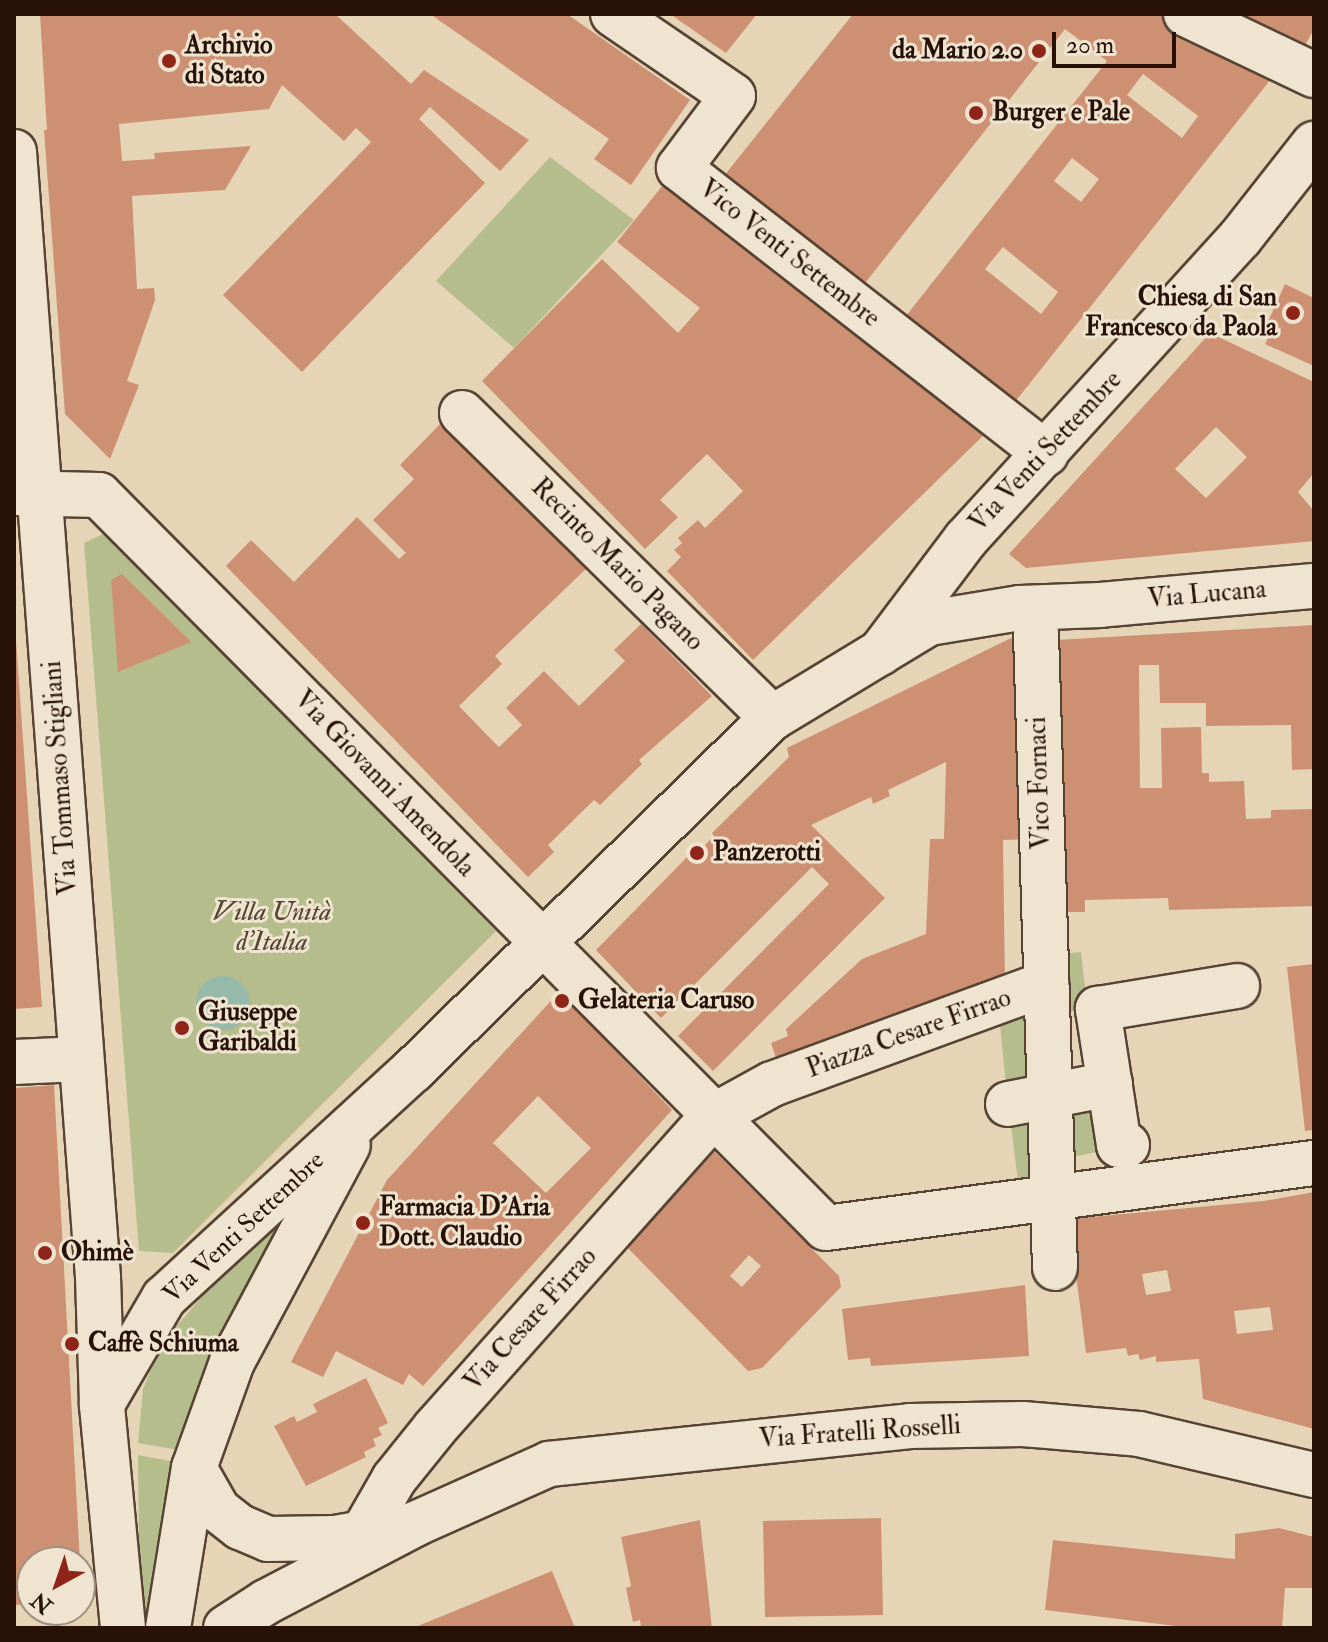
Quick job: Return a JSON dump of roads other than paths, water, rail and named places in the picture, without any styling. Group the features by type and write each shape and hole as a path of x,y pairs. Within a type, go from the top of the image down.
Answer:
{"street":[{"name":"Vico Venti Settembre","path":"613,14 733,96 679,168 1046,454"},
{"path":"1186,14 1314,75"},
{"name":"Via Venti Settembre","path":"878,656 966,539 1240,238 1314,144"},
{"name":"Via Tommaso Stigliani","path":"14,152 26,492 80,1059 98,1277 102,1404"},
{"name":"Recinto Mario Pagano","path":"462,413 772,718"},
{"name":"Via Giovanni Amendola","path":"26,492 99,495 712,1117"},
{"name":"Via Lucana","path":"878,656 929,623 1020,608 1100,605 1314,586"},
{"name":"Vico Fornaci","path":"1036,633 1045,933"},
{"path":"772,718 878,656"},
{"name":"Via Venti Settembre","path":"102,1404 164,1298 542,946 772,718"},
{"name":"Piazza Cesare Firrao","path":"1045,933 1047,1027 1028,1100 1051,1200"},
{"name":"Piazza Cesare Firrao","path":"712,1117 772,1084 1046,984"},
{"path":"1127,1145 1119,1145 1098,1009 1237,986"},
{"path":"1047,1027 1100,1022"},
{"path":"14,1062 80,1059"},
{"path":"1028,1100 1110,1084"},
{"name":"Via Venti Settembre","path":"168,1628 194,1468 232,1362 365,1114"},
{"path":"712,1117 826,1228 1314,1163"},
{"name":"Via Cesare Firrao","path":"363,1533 394,1479 435,1428 712,1117"},
{"path":"1051,1200 1055,1268"},
{"path":"102,1404 123,1628"},
{"name":"Via Fratelli Rosselli","path":"226,1628 266,1602 415,1524 549,1464 910,1426 1023,1424 1139,1434 1314,1475"},
{"name":"Via Fratelli Rosselli","path":"194,1468 218,1510 240,1527 268,1539 335,1538 415,1524"}],"place":[{"name":"da Mario 2.0","path":"1039,51"},
{"name":"Archivio di Stato","path":"169,61"},
{"name":"Burger e Pale","path":"976,113"},
{"name":"Chiesa di San Francesco da Paola","path":"1293,313"},
{"name":"Panzerotti","path":"697,853"},
{"name":"Gelateria Caruso","path":"562,1001"},
{"name":"Giuseppe Garibaldi","path":"182,1028"},
{"name":"Farmacia D'Aria Dott. Claudio","path":"363,1223"},
{"name":"Ohimè","path":"45,1253"},
{"name":"Caffè Schiuma","path":"72,1344"}],"park label":[{"name":"Villa Unità d’Italia","path":"272,928"}]}
